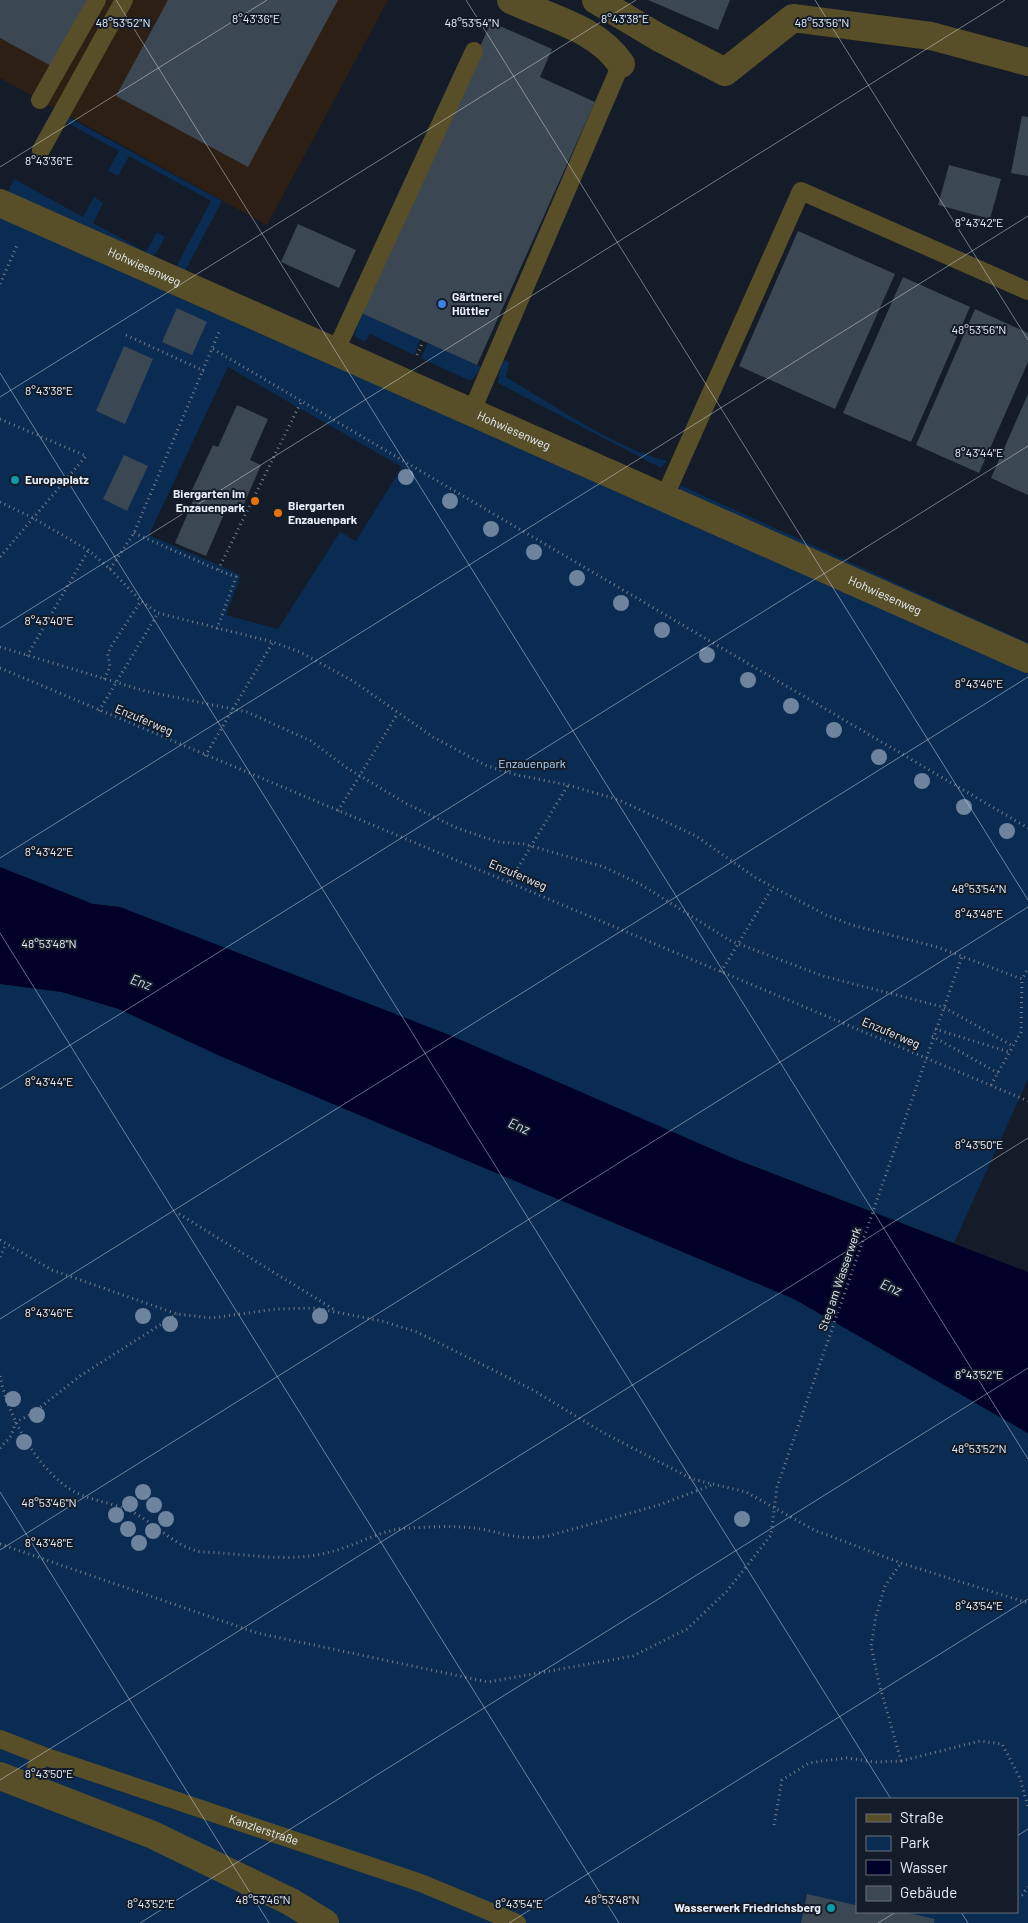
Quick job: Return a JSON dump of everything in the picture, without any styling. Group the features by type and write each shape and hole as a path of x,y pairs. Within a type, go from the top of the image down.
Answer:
{"street":[{"path":"511,0 586,32 611,49 621,64"},
{"path":"596,0 725,72 793,18 931,36 1028,62"},
{"name":"Hohwiesenweg","path":"0,203 243,308 471,413 1028,659"},
{"path":"0,1776 153,1835 291,1902 325,1923"}],"lane":[{"path":"40,100 97,0"},
{"path":"41,150 124,0"},
{"path":"335,352 474,51"},
{"path":"471,413 621,64"},
{"path":"664,498 801,191 1028,291"},
{"name":"Kanzlerstraße","path":"0,1738 41,1755 421,1883 517,1923"},
{"path":"28,1788 41,1755"}],"path":[{"path":"0,284 30,217"},
{"path":"110,569 134,533 213,349 243,308"},
{"path":"126,335 204,371"},
{"path":"213,349 1028,828"},
{"path":"218,570 301,402"},
{"path":"0,419 86,456 0,557"},
{"path":"0,502 33,518 88,550 110,569 140,601 158,613 273,642 326,664 440,741 487,766 517,775 568,785 619,800 673,824 712,846 772,888 826,916 852,926 937,947 1022,979"},
{"path":"134,533 236,577 216,629"},
{"path":"27,656 88,550"},
{"path":"104,679 110,667 108,655 110,648 140,601"},
{"path":"99,710 158,613"},
{"path":"205,756 273,642"},
{"path":"0,647 116,683 247,712 311,741 347,768 407,804 457,828 498,842 530,846 586,861 620,875 738,944 823,976 943,1007 1013,1046"},
{"name":"Enzuferweg","path":"0,668 205,756 510,881 1028,1101"},
{"path":"338,811 398,713"},
{"path":"510,881 568,785"},
{"path":"721,972 772,888"},
{"name":"Steg am Wasserwerk","path":"0,1544 257,1633 488,1682 633,1656 687,1629 727,1591 770,1535 777,1486 916,1091 932,1036 962,956"},
{"path":"991,1086 1021,1032 1022,979 1028,968"},
{"path":"935,1030 1009,1052"},
{"path":"932,1036 998,1073"},
{"path":"178,1214 338,1311"},
{"path":"0,1240 52,1270 177,1314 212,1318 292,1308 338,1311 417,1332 533,1390 657,1462 692,1479 746,1492 814,1530 901,1563 1028,1603"},
{"path":"0,1257 6,1244"},
{"path":"0,1448 11,1436 16,1422 33,1413 80,1376 177,1314"},
{"path":"0,1376 4,1396 16,1422 47,1470 58,1481 75,1492 127,1509 148,1520 188,1549 201,1552 301,1558 350,1546 395,1529 410,1528 462,1527 530,1539 548,1536 659,1505 713,1484"},
{"path":"901,1563 885,1586 876,1616 871,1646 879,1683 901,1761"},
{"path":"774,1825 782,1780 809,1764 847,1758 874,1762 901,1761 980,1741 1002,1744 1020,1778 1028,1807"},
{"path":"1018,1897 1022,1895 1028,1887"}],"shaded area":[{"path":"0,0 388,0 267,225 0,78"}],"green space":[{"path":"66,116 222,201 183,275 177,269 178,263 211,201 129,156 118,176 108,171 119,151 64,121"},
{"path":"14,179 83,217 94,197 103,203 93,223 146,252 157,232 165,237 156,253 150,258 8,192"},
{"name":"Enzauenpark","path":"0,217 1028,672 1028,1079 954,1243 735,1159 120,907 93,904 0,867","holes":["228,367 402,467 356,541 340,532 278,629 226,615 241,575 149,535"]},
{"path":"361,313 420,339 414,355 370,334 365,342 354,336"},
{"path":"428,343 483,367 472,380 468,380 421,358"},
{"path":"501,359 509,362 506,377 605,436 647,455 667,461 661,468 498,383"},
{"path":"680,485 1028,643 1028,653 680,492"},
{"path":"0,984 62,992 119,1009 220,1056 794,1299 1028,1433 1028,1923 0,1923"}],"water":[{"name":"Enz","path":"0,867 93,904 120,907 452,1036 735,1159 1028,1272 1028,1433 794,1299 220,1056 119,1009 62,992 0,984"}],"building":[{"path":"0,0 87,0 51,66 0,38"},
{"path":"168,0 338,0 248,167 116,96"},
{"path":"648,0 730,0 718,30"},
{"path":"491,22 552,49 540,77 595,102 477,365 361,313"},
{"path":"1022,116 1028,117 1028,176 1011,173"},
{"path":"949,165 1001,179 990,219 938,205"},
{"path":"298,224 356,250 339,288 281,262"},
{"path":"798,231 895,274 835,409 739,366"},
{"path":"903,277 970,307 911,442 843,413"},
{"path":"177,308 207,322 192,355 162,342"},
{"path":"975,309 1028,333 1028,362 979,473 916,445"},
{"path":"124,346 153,359 125,424 96,411"},
{"path":"1028,394 1028,495 991,478"},
{"path":"237,405 268,419 250,460 261,465 241,511 228,505 206,556 175,543 197,492 192,490 213,445 218,447"},
{"path":"124,455 148,466 127,511 103,499"},
{"name":"Wasserwerk Friedrichsberg","path":"807,1894 855,1905 856,1902 856,1913 908,1913 935,1919 934,1923 801,1923"}],"place":[{"name":"Gärtnerei Hüttler","path":"442,304"},
{"name":"Europaplatz","path":"15,480"},
{"name":"Biergarten im Enzauenpark","path":"255,501"},
{"name":"Biergarten Enzauenpark","path":"278,513"},
{"name":"Wasserwerk Friedrichsberg","path":"831,1908"}]}
